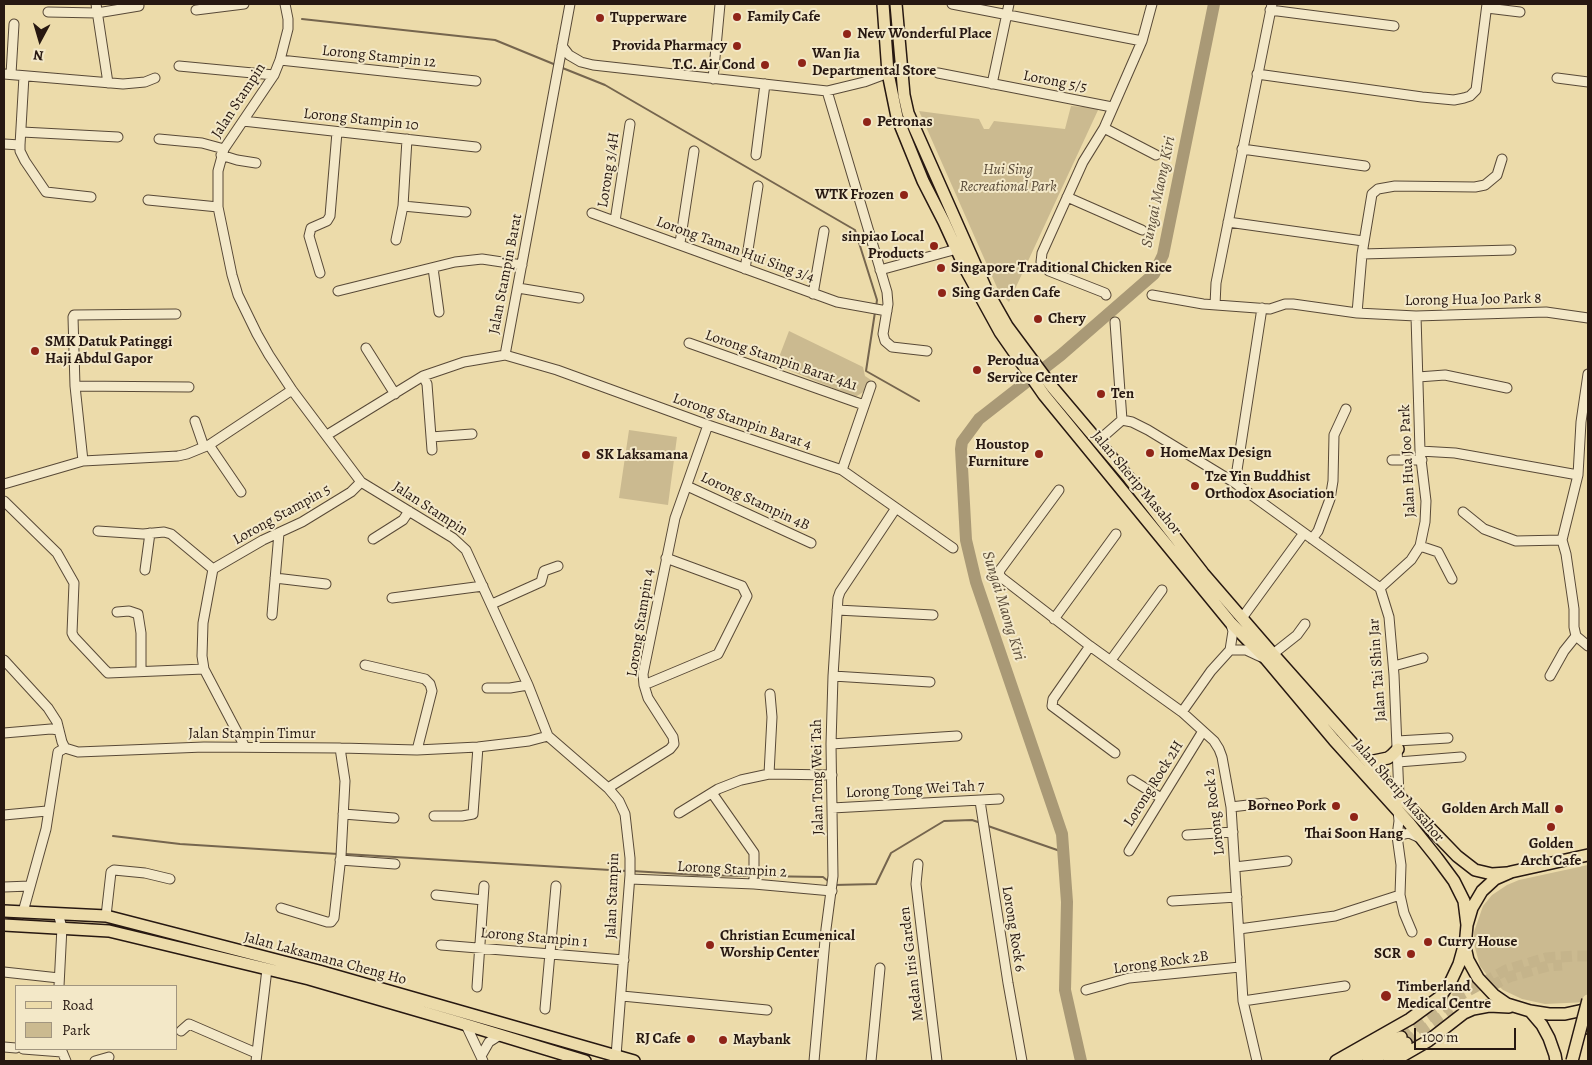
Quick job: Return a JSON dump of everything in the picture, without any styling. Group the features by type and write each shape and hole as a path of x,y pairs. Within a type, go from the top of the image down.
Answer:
{"main road":[{"name":"Jalan Sherip Masahor","path":"883,4 891,94 904,135 923,181 957,249 996,325 1019,361 1044,395 1230,622 1269,656 1457,856 1471,867 1484,873 1507,873"},
{"name":"Jalan Sherip Masahor","path":"896,4 904,95 908,113 986,289 1007,326 1053,388 1242,618 1240,626 1266,656 1269,656 1334,740 1421,838 1454,881 1464,901 1467,925"},
{"path":"1369,762 1388,758 1397,745"},
{"path":"1556,1061 1556,1054 1542,1025 1526,1010 1500,1000 1478,978 1466,954 1467,925 1472,908 1482,891 1495,879 1507,873 1588,853"},
{"name":"Jalan Laksamana Cheng Ho","path":"4,911 106,916 319,971 616,1059 634,1061"},
{"name":"Jalan Laksamana Cheng Ho","path":"4,925 109,931 267,969 466,1025 585,1061"},
{"path":"1336,1061 1410,1020 1440,997 1452,981 1466,940"},
{"path":"1572,1061 1588,1000"},
{"path":"1389,1061 1428,1041 1464,1013 1473,1009 1501,1006 1565,1014 1588,1009"},
{"path":"1336,1061 1403,1040 1368,1061"},
{"path":"1582,1061 1588,1040"}],"street":[{"path":"196,10 244,4"},
{"name":"Jalan Stampin","path":"285,4 288,29 274,75 222,152 218,171 218,207 238,295 256,334 292,390 362,482 460,544 471,556 528,685 548,736 608,788 619,800 625,814 630,858 630,877 616,1059"},
{"name":"Jalan Stampin Barat","path":"327,435 423,376 464,362 505,356 570,4"},
{"path":"713,80 720,4"},
{"path":"952,4 1142,41"},
{"path":"992,84 1008,16 1009,4"},
{"path":"1106,295 1103,292 1049,271 1041,262 1042,253 1084,162 1104,128 1142,41 1152,4"},
{"path":"48,12 139,6"},
{"path":"1257,74 1422,97 1454,100 1464,98 1470,96 1476,90 1487,6 1520,12"},
{"path":"1215,305 1216,283 1271,7 1394,26"},
{"path":"97,8 108,83"},
{"path":"14,24 7,74 108,83 135,83 155,78"},
{"path":"562,46 569,55 581,62 593,65 713,80 827,91 864,82 888,73"},
{"name":"Lorong Stampin 12","path":"280,60 476,81"},
{"path":"179,66 274,75"},
{"name":"Lorong 5/5","path":"938,73 1112,107"},
{"path":"24,76 20,151 25,161 46,192 91,197"},
{"path":"1557,78 1588,82"},
{"path":"756,155 765,84"},
{"path":"827,91 887,292 885,341 892,347 927,352"},
{"name":"Lorong Stampin 10","path":"243,121 476,147"},
{"name":"Lorong 3/4H","path":"615,220 630,124"},
{"path":"1104,128 1156,155"},
{"path":"22,132 118,137"},
{"path":"320,273 309,236 311,228 327,221 330,216 337,132"},
{"path":"159,139 202,143 237,160 256,163"},
{"path":"396,240 403,206 407,139"},
{"path":"4,144 20,145"},
{"path":"1242,149 1365,166"},
{"path":"680,243 694,151"},
{"path":"1357,313 1363,241 1372,194 1378,189 1395,186 1475,187 1485,184 1497,175 1502,159"},
{"path":"745,269 758,186"},
{"path":"1067,198 1142,230"},
{"path":"148,200 218,207"},
{"path":"403,206 466,212"},
{"name":"Lorong Taman Hui Sing 3/4","path":"592,213 680,243 837,302 885,310"},
{"path":"1228,222 1363,241"},
{"path":"813,294 824,231"},
{"path":"880,270 957,249"},
{"path":"1362,254 1511,250"},
{"path":"338,292 455,262 482,259 522,265"},
{"path":"433,268 439,312"},
{"path":"518,288 579,298"},
{"name":"Lorong Hua Joo Park 8","path":"1152,295 1215,305 1270,309 1285,304 1293,304 1357,313 1416,316 1546,312 1588,318"},
{"path":"1235,483 1262,308"},
{"path":"83,461 75,386 72,319 74,315 176,314"},
{"name":"Jalan Hua Joo Park","path":"1380,588 1411,560 1420,546 1425,522 1426,501 1421,455 1416,316"},
{"path":"1115,322 1122,420"},
{"name":"Lorong Stampin Barat 4A1","path":"689,343 864,405"},
{"path":"366,348 395,394"},
{"name":"Lorong Stampin Barat 4","path":"505,356 557,370 708,426 842,470 954,548"},
{"path":"1588,374 1581,422 1578,475 1562,540 1566,554 1576,636 1588,646"},
{"path":"423,376 427,384 432,450"},
{"path":"1418,377 1444,376 1506,388"},
{"path":"75,386 189,386"},
{"path":"842,470 871,386"},
{"path":"4,484 83,461 178,456 206,446 292,390"},
{"path":"1312,539 1318,531 1330,499 1333,480 1334,436 1346,409"},
{"path":"1122,420 1132,422 1148,430 1235,483 1380,588"},
{"path":"1098,441 1122,420"},
{"path":"195,421 206,446 241,492"},
{"name":"Lorong Stampin 4","path":"608,788 670,749 674,744 673,737 648,698 643,674 675,518 708,426"},
{"path":"431,438 472,434"},
{"path":"1392,460 1421,455 1455,453 1578,475"},
{"name":"Lorong Stampin 5","path":"213,569 310,517 351,492 362,482"},
{"name":"Lorong Stampin 4B","path":"687,486 811,543"},
{"name":"Lorong Rock 2","path":"1060,490 1000,570 1000,575 1054,619 1182,712 1214,741 1222,757 1231,807 1243,1001 1256,1061"},
{"path":"4,501 57,554 74,584 72,633 108,673 204,669"},
{"name":"Jalan Tong Wei Tah","path":"814,1061 825,938 833,876 832,676 837,610 840,592 896,508"},
{"path":"373,539 403,520 409,511"},
{"path":"1463,512 1484,529 1516,541 1562,540"},
{"path":"98,530 164,532 171,534 213,569 203,623 202,656 204,669 245,747"},
{"path":"145,570 150,533"},
{"path":"272,615 279,533"},
{"path":"1242,618 1304,533"},
{"path":"1054,619 1116,534"},
{"path":"1420,546 1438,552 1452,579"},
{"path":"644,685 718,654 747,596 742,586 666,558"},
{"path":"492,604 541,582 544,571 558,566"},
{"path":"275,578 326,584"},
{"path":"392,598 483,586"},
{"name":"Jalan Tai Shin Jar","path":"1380,588 1390,617 1394,666 1399,796"},
{"path":"1110,660 1162,590"},
{"path":"837,610 933,615"},
{"path":"117,612 138,614 142,633 142,671"},
{"path":"1182,712 1211,671 1230,650 1233,631 1230,622"},
{"path":"1230,650 1246,650 1269,656 1297,635 1304,624"},
{"path":"1550,676 1564,651 1576,636"},
{"path":"1090,646 1053,699 1052,706 1115,753"},
{"path":"1394,666 1423,658"},
{"path":"4,660 48,708 57,722 65,748 58,752 46,829 23,912"},
{"path":"364,665 425,679 430,684 432,691 417,750"},
{"path":"832,676 930,682"},
{"path":"487,688 510,688 528,685"},
{"path":"769,774 772,717 770,694"},
{"path":"4,733 59,730"},
{"name":"Lorong Rock 2H","path":"1128,851 1203,730"},
{"name":"Jalan Stampin Timur","path":"65,748 72,751 85,752 204,747 417,750 478,748 529,741 548,736"},
{"path":"831,744 957,736"},
{"path":"1397,745 1448,738"},
{"path":"280,908 327,922 331,922 334,918 341,855 345,781 340,748"},
{"path":"434,816 472,814 478,748"},
{"path":"1398,762 1461,757"},
{"path":"679,813 712,793 741,780 769,774 832,775"},
{"path":"1132,780 1161,798"},
{"path":"712,793 754,853 754,881"},
{"name":"Lorong Tong Wei Tah 7","path":"832,808 998,800"},
{"name":"Lorong Rock 6","path":"980,801 1022,1061"},
{"path":"1231,807 1265,803"},
{"path":"1398,810 1397,836 1400,852 1400,895 1404,913 1412,932"},
{"path":"4,815 48,811"},
{"path":"343,814 394,818"},
{"path":"1187,835 1233,832"},
{"path":"1397,836 1409,833 1421,838"},
{"path":"341,855 395,864"},
{"path":"1235,867 1286,861"},
{"name":"Medan Iris Garden","path":"918,864 916,884 937,1061"},
{"path":"106,916 111,872 114,870 145,873 170,879"},
{"name":"Lorong Stampin 2","path":"630,877 754,881 832,888"},
{"path":"4,887 30,886"},
{"path":"477,987 484,886"},
{"path":"545,1010 556,886"},
{"path":"436,895 483,900"},
{"path":"1239,930 1335,916 1400,895"},
{"path":"1172,901 1237,897"},
{"path":"4,972 59,982 62,927 58,914"},
{"name":"Lorong Stampin 1","path":"441,945 624,960"},
{"name":"Lorong Rock 2B","path":"1086,990 1128,978 1240,967"},
{"path":"871,1061 880,968"},
{"path":"181,1031 189,1024 256,1057 267,969"},
{"path":"1243,1001 1345,986"},
{"path":"622,996 767,1010"},
{"path":"466,1025 482,1059"},
{"path":"482,1059 489,1042 500,1035"},
{"path":"30,1050 63,1054"},
{"path":"95,1061 109,1057"}],"green space":[{"name":"Hui Sing Recreational Park","path":"1071,106 1099,108 1009,302 999,292 919,111 979,119 984,129 989,129 994,121 1065,129"},
{"path":"789,331 863,367 865,376 871,380 865,391 855,397 776,365"},
{"path":"629,430 677,437 668,505 619,498"},
{"path":"1588,865 1588,1002 1545,1004 1522,999 1503,990 1480,966 1474,944 1474,932 1483,906 1492,895 1519,880"}],"waterway":[{"name":"Sungai Maong Kiri","path":"1081,1061 1065,990 1067,902 1062,834 976,582 966,540 961,449 962,442 979,419 1061,355 1154,274 1163,255 1214,4"},
{"path":"302,19 495,40 556,65"},
{"path":"560,67 605,85 855,230 877,300 876,307"},
{"path":"875,312 866,371 919,401"},
{"path":"834,885 876,884 891,853 944,821 972,820 981,823"},
{"path":"988,826 1063,852"},
{"path":"113,836 180,844 338,854"},
{"path":"345,854 627,871"},
{"path":"632,871 752,876"},
{"path":"757,876 823,877 828,881"}],"tunnel":[{"path":"1401,1037 1457,997 1506,970 1546,958 1588,956"},
{"path":"1491,986 1509,977 1548,966 1562,965"},
{"path":"1406,1043 1452,1010"}],"place":[{"name":"Family Cafe","path":"737,17"},
{"name":"Tupperware","path":"600,18"},
{"name":"New Wonderful Place","path":"847,34"},
{"name":"Provida Pharmacy","path":"737,46"},
{"name":"Wan Jia Departmental Store","path":"802,63"},
{"name":"T.C. Air Cond","path":"765,65"},
{"name":"Petronas","path":"867,122"},
{"name":"WTK Frozen","path":"904,195"},
{"name":"sinpiao Local Products","path":"934,246"},
{"name":"Singapore Traditional Chicken Rice","path":"941,268"},
{"name":"Sing Garden Cafe","path":"942,293"},
{"name":"Chery","path":"1038,319"},
{"name":"SMK Datuk Patinggi Haji Abdul Gapor","path":"35,351"},
{"name":"Perodua Service Center","path":"977,370"},
{"name":"Ten","path":"1101,394"},
{"name":"HomeMax Design","path":"1150,453"},
{"name":"Houstop Furniture","path":"1039,454"},
{"name":"SK Laksamana","path":"586,455"},
{"name":"Tze Yin Buddhist Orthodox Asociation","path":"1195,486"},
{"name":"Borneo Pork","path":"1336,806"},
{"name":"Golden Arch Mall","path":"1559,809"},
{"name":"Thai Soon Hang","path":"1354,817"},
{"name":"Golden Arch Cafe","path":"1551,827"},
{"name":"Curry House","path":"1428,942"},
{"name":"Christian Ecumenical Worship Center","path":"710,945"},
{"name":"SCR","path":"1411,954"},
{"name":"Timberland Medical Centre","path":"1386,996"},
{"name":"RJ Cafe","path":"691,1039"},
{"name":"Maybank","path":"723,1040"}]}
